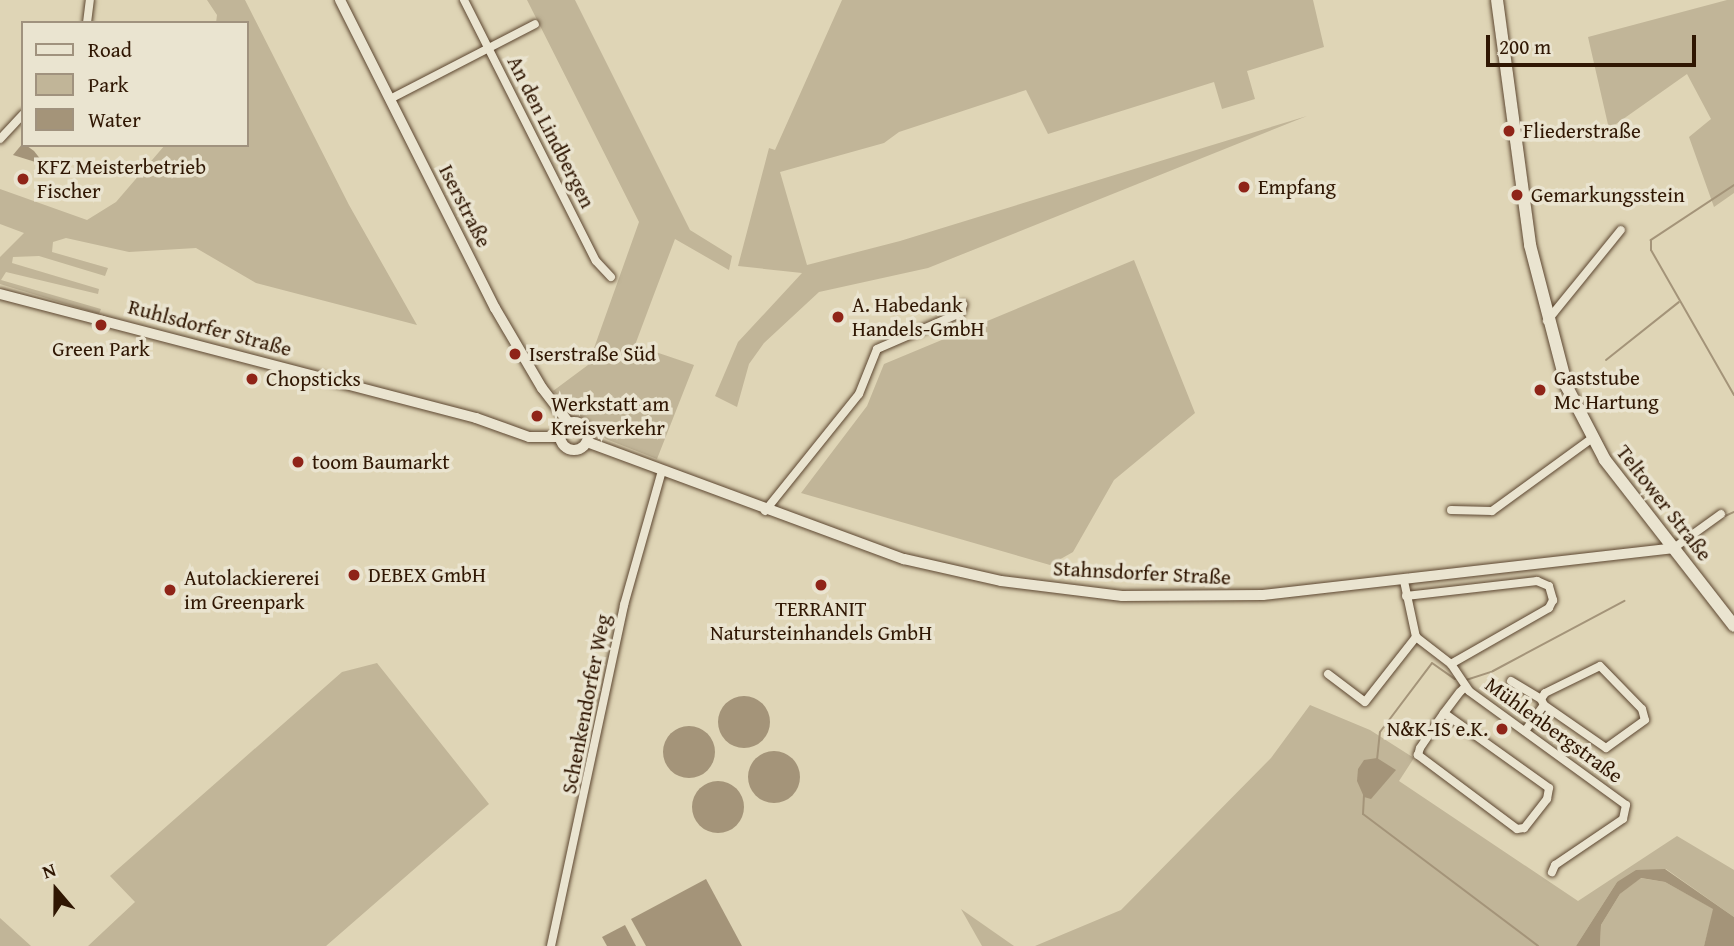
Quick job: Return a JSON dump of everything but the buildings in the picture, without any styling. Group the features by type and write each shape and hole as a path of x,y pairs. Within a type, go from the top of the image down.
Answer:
{"main road":[{"name":"Teltower Straße","path":"1497,0 1521,195 1547,321 1567,387 1591,439 1734,626"}],"street":[{"path":"87,21 90,0"},
{"name":"Iserstraße","path":"340,0 495,308 542,388 569,423"},
{"name":"An den Lindbergen","path":"464,0 596,261 611,277"},
{"path":"390,99 535,24"},
{"path":"0,139 21,116"},
{"path":"1547,321 1621,230"},
{"name":"Ruhlsdorfer Straße","path":"0,294 491,423 528,437 560,438"},
{"path":"765,511 859,394 877,349 960,313 963,305"},
{"path":"569,423 585,426 587,442 574,450 560,438 569,423"},
{"path":"1451,510 1492,511 1591,439"},
{"name":"Stahnsdorfer Straße","path":"587,442 765,511 904,559 1044,588 1122,596 1223,598 1404,581 1674,548"},
{"name":"Schenkendorfer Weg","path":"551,946 624,605 662,471"},
{"path":"1674,548 1721,514"},
{"path":"1328,674 1365,702 1416,637 1404,581"},
{"name":"Mühlenbergstraße","path":"1406,596 1537,581 1549,586 1553,600 1549,608 1451,664"},
{"name":"Mühlenbergstraße","path":"1416,637 1451,664 1465,687 1628,810 1623,819 1555,864 1552,872"},
{"path":"1511,681 1542,702 1606,748 1645,720 1642,709 1600,666 1542,702 1525,731"},
{"path":"1444,713 1549,788 1547,799 1524,828 1517,829 1422,761 1420,748 1444,713 1465,687"}],"green space":[{"path":"207,0 245,0 349,205 417,325 256,283 196,248 129,252 66,238 53,242 52,252 108,268 105,276 39,256 13,257 12,263 99,289 98,294 6,272 1,280 101,309 99,314 0,284 0,257 24,233 0,224 0,189 87,220 116,202 163,147 248,147 248,21 216,21 217,15"},
{"path":"527,0 575,0 690,230 732,256 729,270 675,239 635,345 694,365 657,459 606,439 553,391 588,365 639,222"},
{"path":"842,0 1313,0 1324,47 1247,71 1255,99 1222,109 1214,82 1048,134 1026,90 899,132 884,143 780,172 807,265 900,241 1307,116 928,268 819,292 764,343 749,364 737,407 715,396 738,342 802,273 738,266 769,148 775,150"},
{"path":"1734,0 1734,193 1714,207 1689,137 1711,119 1687,74 1609,129 1588,37"},
{"path":"1134,260 1195,413 1114,480 1073,552 1050,565 801,493 867,406 884,364"},
{"path":"377,663 489,804 326,946 88,946 135,902 110,876 342,672"},
{"path":"1310,705 1370,730 1414,758 1399,781 1578,901 1677,836 1734,870 1734,917 1666,869 1617,882 1576,946 1035,946 1121,910 1271,758"},
{"path":"1640,878 1665,882 1714,909 1704,946 1600,946 1601,925 1620,894"},
{"path":"961,909 1014,946 982,946"},
{"path":"0,918 31,946 0,946"}],"water":[{"path":"21,145 28,147 45,165 13,155"},
{"path":"744,696 754,698 762,704 768,712 768,732 762,740 754,746 744,748 734,746 726,740 720,732 718,722 720,712 726,704 734,698"},
{"path":"689,726 699,728 707,734 713,742 713,762 707,770 699,776 689,778 679,776 671,770 665,762 663,752 665,742 671,734 679,728"},
{"path":"774,751 784,753 792,759 798,767 798,787 792,795 784,801 774,803 764,801 756,795 750,787 748,777 750,767 756,759 764,753"},
{"path":"1377,758 1396,770 1371,799 1364,797 1357,781 1358,769 1364,760"},
{"path":"718,781 728,783 736,789 742,797 742,817 736,825 728,831 718,833 708,831 700,825 694,817 692,807 694,797 700,789 708,783"},
{"path":"1665,869 1734,917 1734,946 1704,946 1713,909 1665,882 1641,878 1620,894 1601,925 1600,946 1576,946 1617,882 1636,870"},
{"path":"706,879 742,946 646,946 631,919"},
{"path":"625,925 636,946 607,946 602,937"}],"waterway":[{"path":"1734,185 1651,240 1651,250 1734,395"},
{"path":"1606,360 1679,302"},
{"path":"1725,516 1734,512"},
{"path":"1466,680 1493,671 1624,601"},
{"path":"1377,760 1380,732 1432,663 1455,679"},
{"path":"1364,795 1363,814 1538,946"}],"place":[{"name":"Fliederstraße","path":"1509,131"},
{"name":"KFZ Meisterbetrieb Fischer","path":"23,179"},
{"name":"Empfang","path":"1244,187"},
{"name":"Gemarkungsstein","path":"1517,195"},
{"name":"A. Habedank Handels-GmbH","path":"838,317"},
{"name":"Green Park","path":"101,325"},
{"name":"Iserstraße Süd","path":"515,354"},
{"name":"Chopsticks","path":"252,379"},
{"name":"Gaststube Mc Hartung","path":"1540,390"},
{"name":"Werkstatt am Kreisverkehr","path":"537,416"},
{"name":"toom Baumarkt","path":"298,462"},
{"name":"DEBEX GmbH","path":"354,575"},
{"name":"TERRANIT Natursteinhandels GmbH","path":"821,585"},
{"name":"Autolackiererei im Greenpark","path":"170,590"},
{"name":"N&K-IS e.K.","path":"1502,729"}]}
